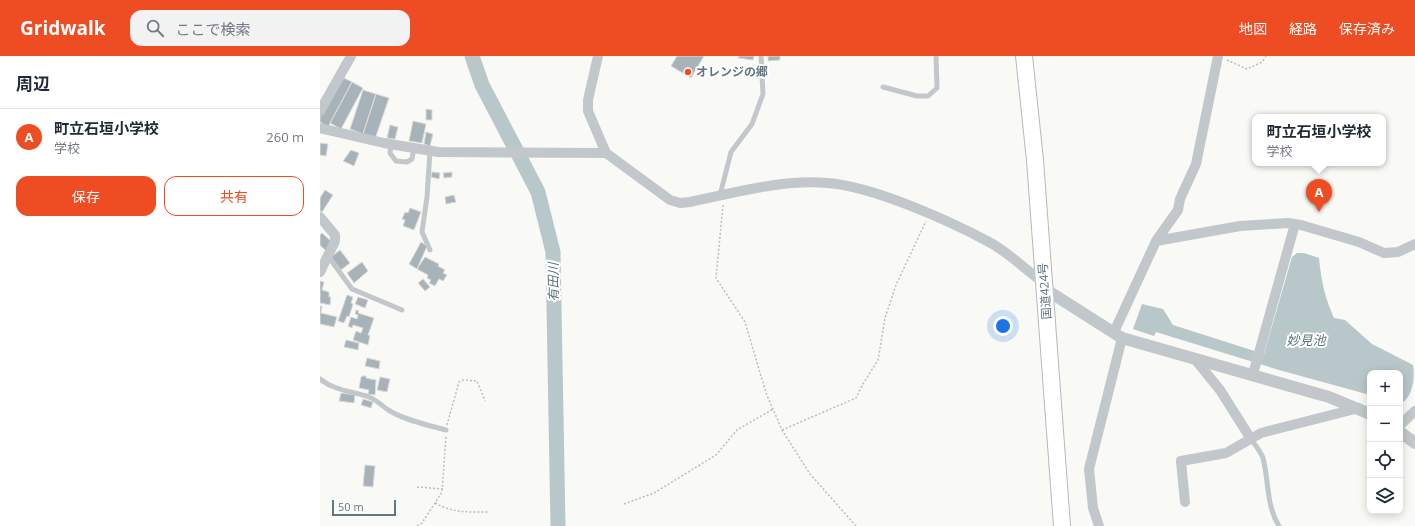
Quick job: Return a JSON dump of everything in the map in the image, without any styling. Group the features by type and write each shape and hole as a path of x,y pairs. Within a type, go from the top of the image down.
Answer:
{"highway":[{"name":"国道424号","path":"1024,56 1035,160 1062,526"}],"street":[{"path":"320,111 351,56"},
{"path":"598,56 588,100 588,111 606,153 670,200 680,203 690,202 785,184 826,183 848,186 930,214 990,242 1045,286 1118,335 1335,399 1367,412"},
{"path":"1099,526 1093,508 1089,469 1118,335 1156,241 1178,210 1180,199 1196,164 1221,57"},
{"path":"320,128 430,151 473,154 606,153"},
{"path":"320,218 335,235 335,241 320,272"},
{"path":"1156,241 1240,226 1295,224 1359,242 1384,253 1398,252 1415,244"},
{"path":"1253,374 1295,224"},
{"path":"1194,358 1220,390 1251,439"},
{"path":"1185,502 1181,461 1226,453 1261,434 1359,408"},
{"path":"1403,422 1415,411"},
{"path":"1403,434 1415,443"}],"lane":[{"path":"720,196 731,152 752,124 763,94 761,56"},
{"path":"884,87 917,96 928,96 937,88 936,56"},
{"path":"391,144 390,153 396,161 407,162 412,158 414,148"},
{"path":"430,151 427,197 422,232 430,250"},
{"path":"328,256 352,289 402,310"},
{"path":"320,379 328,386 339,390 370,397 391,412 446,430"},
{"path":"1251,439 1262,457 1267,493 1275,519 1279,526"}],"path":[{"path":"1221,57 1247,69 1262,62 1266,56"},
{"path":"720,196 723,206 716,278 745,322 766,393 782,430 810,474 856,526"},
{"path":"782,430 856,398 878,360 885,318 896,285 930,214"},
{"path":"417,526 422,523 443,489 446,430 459,382 463,380 477,381 485,401"},
{"path":"624,504 654,493 691,471 716,455 737,430 773,409"},
{"path":"417,487 443,489"},
{"path":"435,503 450,510 459,512 488,512"}],"water":[{"name":"妙見池","path":"1297,253 1304,253 1319,258 1324,289 1334,318 1345,320 1372,344 1413,365 1414,376 1412,387 1408,397 1404,401 1403,402 1403,370 1367,370 1367,394 1279,370 1156,332 1154,336 1133,329 1142,304 1163,309 1173,325 1264,354 1292,257"}],"building":[{"name":"オレンジの郷","path":"677,56 704,56 691,78 671,66"},
{"path":"739,56 754,56 753,60 738,58"},
{"path":"768,56 780,56 780,60 768,61"},
{"path":"340,76 352,82 328,127 320,122 320,114"},
{"path":"352,82 363,88 341,129 330,123"},
{"path":"363,90 376,94 363,134 350,129"},
{"path":"376,94 389,98 375,139 363,134"},
{"path":"426,109 432,110 432,120 426,120"},
{"path":"413,121 426,124 422,143 409,141"},
{"path":"390,125 398,127 395,139 387,138"},
{"path":"426,132 433,134 430,146 424,144"},
{"path":"320,143 328,144 326,156 320,155"},
{"path":"351,150 359,153 354,166 343,161"},
{"path":"432,172 440,173 439,179 431,177"},
{"path":"452,172 452,177 444,178 443,173"},
{"path":"325,190 333,195 322,212 320,211 320,198"},
{"path":"454,195 456,202 446,204 445,197"},
{"path":"410,208 421,212 414,230 403,226 405,220 402,219 405,212 408,213"},
{"path":"322,233 333,243 326,251 320,245 320,235"},
{"path":"421,242 427,246 417,269 409,264"},
{"path":"340,250 350,263 341,270 331,257"},
{"path":"425,257 439,264 438,266 445,270 443,273 447,275 443,281 439,279 435,286 429,283 431,280 427,278 428,275 417,269"},
{"path":"362,262 368,271 354,283 347,273"},
{"path":"423,279 430,287 425,291 418,283"},
{"path":"320,281 324,282 322,290 329,292 329,297 331,297 330,305 320,303"},
{"path":"347,295 353,297 351,303 353,304 349,317 347,316 344,323 338,321"},
{"path":"358,297 368,300 365,308 355,304"},
{"path":"320,306 322,306 321,313 337,317 334,327 320,324"},
{"path":"356,310 359,311 358,313 374,318 368,335 370,336 368,345 353,340 356,331 361,333 363,328 353,325 352,328 348,326 351,317 357,319 358,315 355,314"},
{"path":"346,340 359,343 358,350 344,347"},
{"path":"367,358 380,361 379,369 365,366"},
{"path":"363,376 376,380 375,395 368,394 369,390 359,388 361,377"},
{"path":"380,377 390,379 387,392 377,390"},
{"path":"341,393 355,395 354,403 339,401"},
{"path":"363,399 373,402 371,408 361,405"},
{"path":"365,465 375,466 373,487 363,486"}],"waterway":[{"name":"有田川","path":"472,56 482,85 538,192 553,252 558,526"}],"place":[{"name":"オレンジの郷","path":"688,72"},
{"name":"町立石垣小学校","path":"1319,212"}]}
